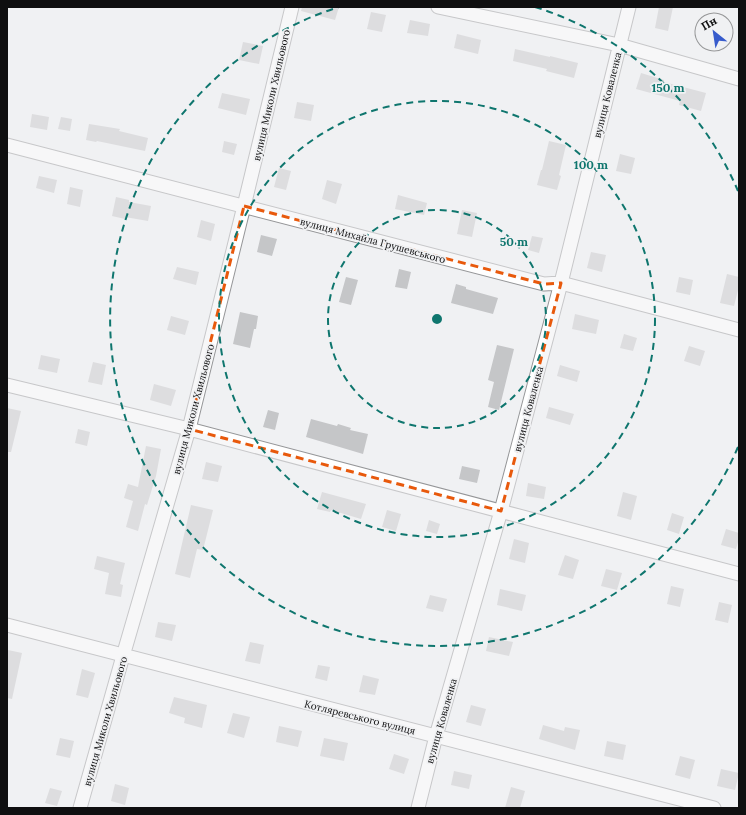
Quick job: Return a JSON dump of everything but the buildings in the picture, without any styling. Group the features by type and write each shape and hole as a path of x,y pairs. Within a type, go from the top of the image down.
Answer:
{"street":[{"name":"вулиця Миколи Хвильового","path":"80,808 189,429 292,7"},
{"path":"438,7 619,45 739,79"},
{"name":"вулиця Коваленка","path":"418,808 436,736 501,511 561,283 629,7"},
{"name":"вулиця Михайла Грушевського","path":"7,146 544,284 561,283 739,330"},
{"path":"7,385 189,429 739,574"},
{"name":"Котляревського вулиця","path":"7,625 714,808"}],"highlighted area":[{"path":"244,206 544,284 561,283 501,511 189,429"}]}
